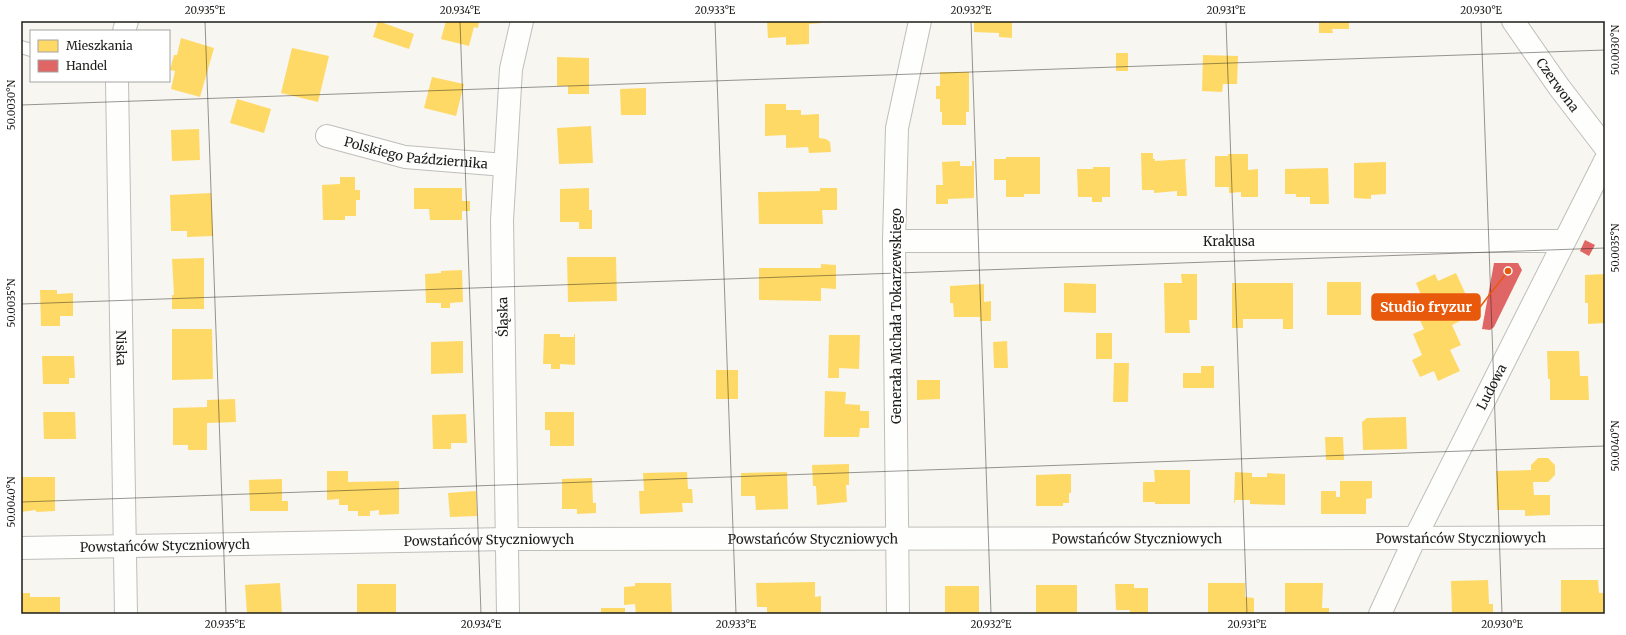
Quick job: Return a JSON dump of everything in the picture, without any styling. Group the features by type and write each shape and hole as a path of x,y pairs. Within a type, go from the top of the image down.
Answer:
{"street":[{"name":"Śląska","path":"508,614 502,220 511,69 522,21"},
{"name":"Generała Michała Tokarzewskiego","path":"898,614 894,241 897,128 920,21"},
{"name":"Czerwona","path":"1513,21 1559,87 1605,148"},
{"name":"Niska","path":"117,82 126,614"},
{"name":"Polskiego Października","path":"327,136 405,157 505,165"},
{"name":"Ludowa","path":"1380,614 1415,538 1605,161"},
{"name":"Krakusa","path":"894,241 1564,240"},
{"name":"Powstańców Styczniowych","path":"21,548 507,539 1605,537"}],"building: Mieszkania":[{"path":"378,21 414,34 409,49 373,37"},
{"path":"446,21 479,21 478,28 474,27 469,46 441,39"},
{"path":"767,21 821,21 821,23 809,24 809,44 786,45 786,37 768,38"},
{"path":"974,21 1012,21 1012,38 999,37 999,33 974,32"},
{"path":"1319,21 1349,21 1349,29 1332,29 1333,33 1319,33"},
{"path":"181,38 214,48 200,97 171,89 175,71 170,70 174,55 177,55"},
{"path":"292,48 329,56 318,102 281,93"},
{"path":"1116,53 1128,53 1128,71 1116,71"},
{"path":"1203,55 1238,56 1237,84 1223,84 1222,92 1202,91"},
{"path":"557,57 589,58 589,94 568,94 568,86 557,86"},
{"path":"940,72 969,72 969,112 966,112 966,125 942,125 940,99 936,99 936,86 940,86"},
{"path":"432,77 464,84 456,116 424,108"},
{"path":"646,88 646,115 621,115 620,89"},
{"path":"237,99 271,109 264,133 230,123"},
{"path":"765,104 786,104 786,110 801,110 801,115 819,114 819,138 826,139 830,142 831,152 809,153 808,147 786,148 786,135 765,136"},
{"path":"591,126 593,163 559,164 557,128"},
{"path":"199,129 200,160 172,161 171,130"},
{"path":"1141,153 1153,153 1153,159 1155,159 1155,161 1187,159 1185,161 1187,196 1177,196 1177,191 1154,193 1154,190 1142,190"},
{"path":"1228,154 1248,154 1248,170 1258,169 1258,197 1241,197 1241,192 1229,193 1229,187 1215,187 1215,156 1228,156"},
{"path":"1006,157 1040,157 1040,194 1024,194 1024,197 1006,197 1006,180 994,180 994,159 1006,159"},
{"path":"960,161 960,166 972,166 972,161 974,161 974,198 948,199 948,204 936,204 936,185 943,185 942,162"},
{"path":"1386,162 1386,194 1371,195 1371,199 1354,198 1354,163"},
{"path":"1093,167 1110,167 1110,197 1102,197 1102,202 1092,202 1092,197 1078,197 1077,169 1093,169"},
{"path":"1328,168 1329,204 1310,204 1310,197 1296,197 1296,194 1285,194 1285,169"},
{"path":"340,177 355,177 355,190 360,190 360,200 356,200 356,216 345,216 345,220 323,220 322,185 340,184"},
{"path":"414,188 462,188 462,201 470,201 470,211 462,211 462,220 430,220 429,209 414,209"},
{"path":"589,188 589,210 592,210 592,229 579,229 579,222 560,222 560,189"},
{"path":"820,188 837,188 837,210 822,210 823,224 759,224 758,192 820,191"},
{"path":"211,193 213,236 187,237 187,231 171,231 170,195"},
{"path":"567,257 616,257 617,301 568,302"},
{"path":"204,258 204,309 172,309 172,295 174,295 172,259"},
{"path":"821,264 836,265 836,289 821,288 821,301 759,300 759,268 821,268"},
{"path":"462,270 463,302 450,303 450,308 441,308 441,303 426,303 425,274 441,273 441,271"},
{"path":"1456,273 1466,295 1455,300 1464,319 1452,325 1461,345 1450,350 1460,371 1438,381 1434,371 1420,377 1412,360 1422,355 1413,334 1424,329 1414,307 1424,302 1416,283 1435,274 1438,281"},
{"path":"1181,274 1197,274 1197,320 1189,320 1190,333 1165,333 1164,283 1182,283"},
{"path":"1605,274 1605,323 1588,324 1588,303 1585,303 1585,275"},
{"path":"1327,282 1361,282 1361,315 1327,315"},
{"path":"1064,283 1096,284 1096,313 1064,312"},
{"path":"1232,283 1293,283 1293,329 1283,329 1283,319 1243,319 1243,328 1232,328"},
{"path":"984,284 984,302 991,301 991,321 980,321 980,317 954,317 953,303 950,303 950,286"},
{"path":"40,290 57,290 57,294 73,293 73,316 60,316 60,326 41,326"},
{"path":"172,329 212,329 213,379 172,380"},
{"path":"1096,333 1112,333 1112,359 1096,359"},
{"path":"544,334 560,334 560,337 574,337 575,334 575,365 560,364 560,369 551,369 551,364 543,364"},
{"path":"829,335 860,335 859,369 839,368 839,378 828,378"},
{"path":"463,341 463,373 431,374 431,342"},
{"path":"1007,341 1008,368 994,368 993,342"},
{"path":"1547,351 1579,351 1580,376 1588,376 1589,400 1550,400 1550,379 1548,379"},
{"path":"42,356 74,356 75,378 69,378 69,384 43,384"},
{"path":"1114,363 1129,363 1128,402 1113,402"},
{"path":"1201,366 1214,366 1214,388 1183,388 1183,373 1201,373"},
{"path":"716,370 738,370 738,399 716,399"},
{"path":"917,380 940,380 940,399 917,400"},
{"path":"825,391 846,392 845,404 860,405 860,411 869,411 869,428 860,428 859,437 824,437"},
{"path":"235,399 236,422 207,423 207,450 188,450 188,445 173,445 173,408 207,407 207,400"},
{"path":"43,412 75,412 76,439 44,439"},
{"path":"545,412 574,412 574,446 550,446 550,430 545,430"},
{"path":"466,414 467,443 451,443 451,449 433,449 432,415"},
{"path":"1406,417 1407,449 1363,450 1362,422 1367,418"},
{"path":"1325,437 1343,437 1344,460 1326,460"},
{"path":"1538,458 1548,458 1555,465 1555,475 1548,482 1533,482 1534,495 1550,495 1550,515 1525,516 1525,510 1497,510 1496,471 1531,470 1531,465"},
{"path":"849,464 849,485 846,485 847,502 817,505 816,486 813,486 812,465"},
{"path":"1154,470 1190,470 1190,504 1155,504 1155,502 1143,502 1143,482 1155,482"},
{"path":"327,471 348,471 348,482 399,481 399,514 379,515 379,510 370,511 370,516 358,516 358,511 348,511 348,505 339,505 339,499 327,500"},
{"path":"687,472 688,489 692,489 693,503 682,503 683,512 640,514 639,491 644,491 643,473"},
{"path":"787,472 788,509 756,510 755,496 741,496 741,473"},
{"path":"1235,472 1252,473 1252,477 1267,477 1267,473 1285,474 1285,505 1250,504 1250,500 1235,500 1234,503"},
{"path":"1071,474 1071,493 1069,493 1069,503 1063,503 1063,506 1036,506 1036,475"},
{"path":"21,477 55,477 55,511 36,512 36,510 21,512"},
{"path":"592,478 593,503 596,503 596,513 577,514 577,509 562,509 562,479"},
{"path":"282,479 282,501 288,501 288,511 250,511 249,480"},
{"path":"1340,481 1372,481 1372,498 1366,499 1366,514 1321,514 1321,491 1336,491 1336,497 1340,497"},
{"path":"476,491 477,516 450,517 448,493"},
{"path":"1488,580 1489,604 1493,604 1493,614 1452,614 1451,581"},
{"path":"1561,580 1598,580 1599,593 1605,593 1603,614 1561,614"},
{"path":"815,582 815,597 821,596 821,614 767,614 767,607 757,607 756,583"},
{"path":"280,583 282,614 247,614 245,585"},
{"path":"635,583 671,583 672,614 636,614 635,604 624,605 624,587 635,586"},
{"path":"1208,583 1245,583 1245,597 1254,598 1254,614 1208,614"},
{"path":"1285,583 1323,583 1322,608 1329,608 1329,614 1285,614"},
{"path":"357,584 396,584 396,614 357,614"},
{"path":"1115,584 1134,584 1134,588 1148,588 1148,614 1130,614 1130,610 1116,610"},
{"path":"1036,585 1077,585 1077,614 1036,614"},
{"path":"945,586 979,586 979,614 945,614"},
{"path":"21,593 30,593 30,597 60,597 60,614 21,614"},
{"path":"601,608 625,608 625,614 601,614"}],"building: Handel":[{"path":"1585,240 1595,245 1589,256 1580,251"},
{"path":"1494,263 1518,263 1522,270 1494,327 1490,330 1482,329"}],"place":[{"name":"Studio fryzur","path":"1508,271"}]}
